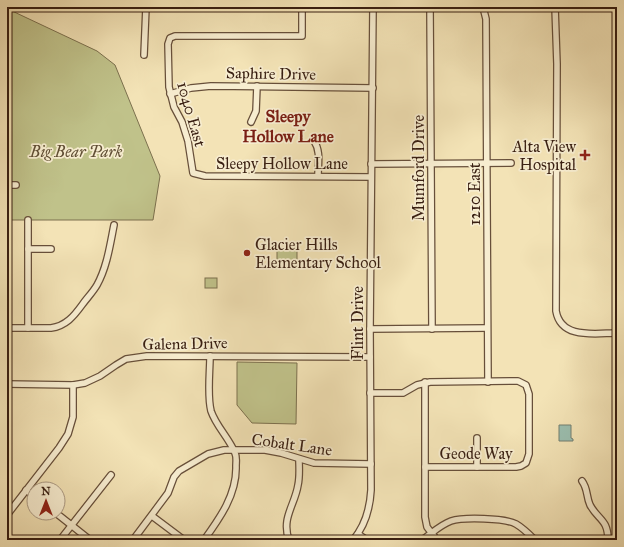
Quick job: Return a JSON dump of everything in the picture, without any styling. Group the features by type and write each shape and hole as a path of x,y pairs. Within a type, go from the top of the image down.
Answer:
{"street":[{"path":"144,55 146,7"},
{"name":"1040 East","path":"193,173 188,141 170,94 168,44 170,38 175,36 302,36 302,7"},
{"name":"Flint Drive","path":"353,540 358,534 369,508 371,490 370,329 373,7"},
{"name":"Mumford Drive","path":"430,7 432,329"},
{"name":"1210 East","path":"483,7 486,19 488,382"},
{"path":"555,7 557,64 556,312 561,323 572,331 580,333 617,333"},
{"name":"Saphire Drive","path":"170,94 201,86 372,88"},
{"path":"251,122 256,112 257,86"},
{"path":"314,141 319,153 318,176"},
{"path":"371,164 511,163"},
{"name":"Sleepy Hollow Lane","path":"193,173 200,176 371,176"},
{"path":"7,185 16,185"},
{"path":"28,220 28,328"},
{"path":"7,328 56,327 68,321 78,310 101,276 107,258 114,225"},
{"path":"28,249 51,249"},
{"path":"370,329 487,328"},
{"name":"Galena Drive","path":"7,384 74,385 92,380 116,365 137,356 370,356"},
{"path":"204,540 221,514 235,484 236,472 236,456 211,409 210,356"},
{"name":"Geode Way","path":"425,467 516,467 526,463 529,454 529,394 526,385 518,381 488,382"},
{"path":"425,382 425,517 427,527 436,540"},
{"path":"370,393 403,393 425,382 488,382"},
{"path":"33,481 68,434 73,417 74,385"},
{"path":"477,438 477,467"},
{"name":"Cobalt Lane","path":"133,540 168,493 174,477 179,471 208,454 233,449 273,451 314,463 371,464"},
{"path":"289,540 286,533 286,520 298,485 299,459"},
{"path":"60,540 111,475"},
{"path":"582,481 588,491 591,506 608,529 608,540"},
{"path":"7,515 26,490"},
{"path":"152,516 184,540"},
{"path":"66,520 90,540"},
{"path":"422,540 445,524 457,520 499,520 515,523 522,527 532,539"},
{"path":"358,534 367,540"}],"green space":[{"name":"Big Bear Park","path":"10,10 97,51 115,65 160,176 153,220 7,220 7,72"},
{"path":"277,250 297,250 297,263 277,262"},
{"path":"205,278 217,278 217,288 205,288"},
{"path":"237,362 297,363 296,424 252,423 237,405"}],"shaded area":[{"path":"559,425 571,425 571,438 573,441 559,441"}],"place":[{"name":"Alta View Hospital","path":"585,155"},
{"name":"Glacier Hills Elementary School","path":"247,253"}],"district":[{"name":"Sleepy Hollow Lane","path":"288,126"}]}
